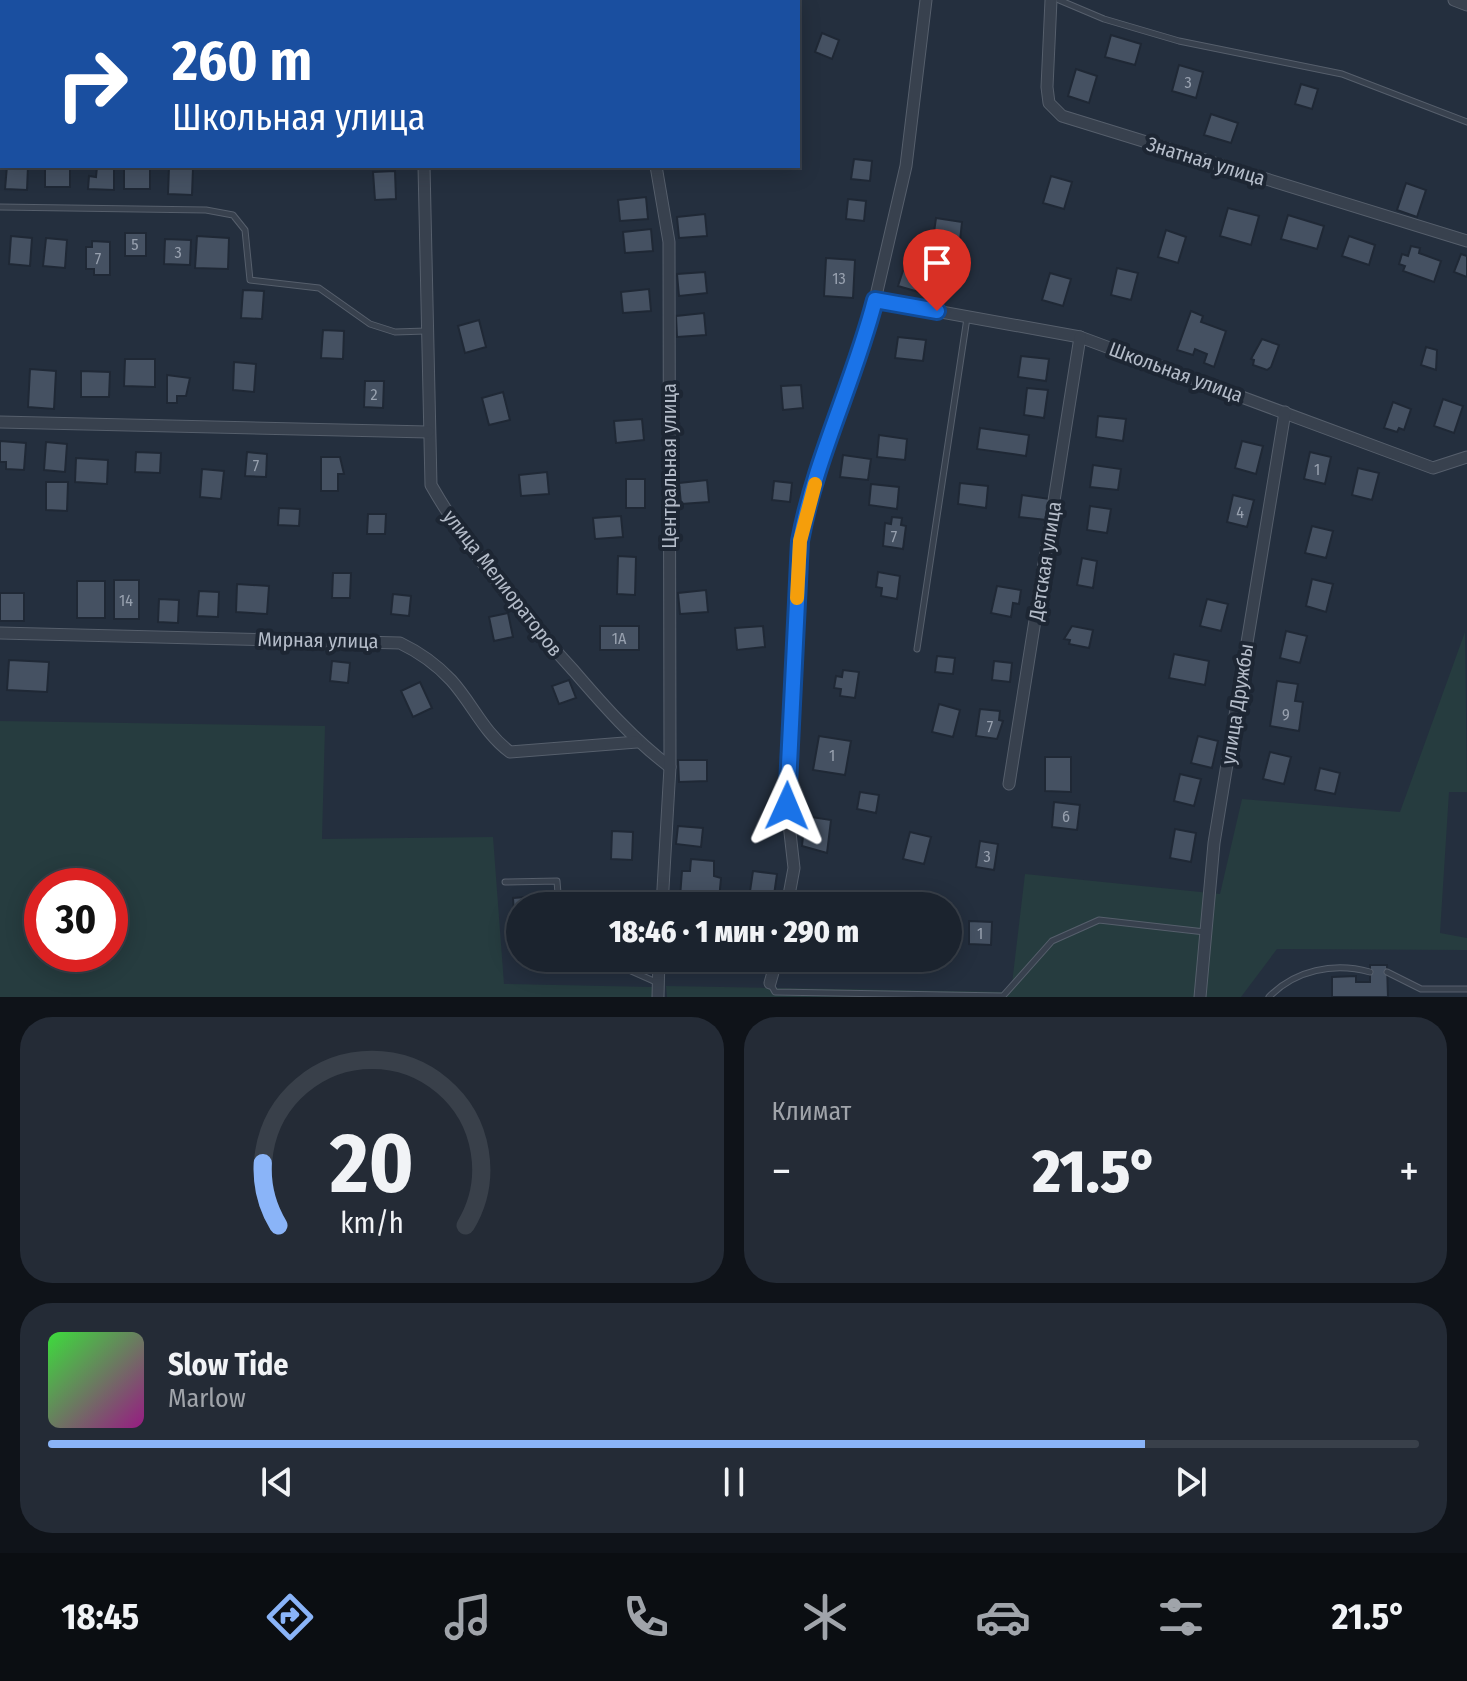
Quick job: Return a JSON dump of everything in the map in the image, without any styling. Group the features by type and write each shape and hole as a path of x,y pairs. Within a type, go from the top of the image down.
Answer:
{"street":[{"path":"790,892 794,868 787,806 788,752 800,541 806,508 865,341 875,300 906,166 926,0"},
{"name":"Знатная улица","path":"1051,0 1047,87 1049,103 1062,116 1467,241"},
{"path":"1454,0 1467,5"},
{"name":"улица Мелиораторов","path":"424,168 431,485 454,524 539,633 637,742 670,767"},
{"name":"Центральная улица","path":"656,168 669,242 670,767 663,892"},
{"name":"Школьная улица","path":"875,300 1080,337 1433,468 1467,457"},
{"name":"Детская улица","path":"1009,784 1080,337"},
{"name":"улица Дружбы","path":"1200,997 1214,843 1285,412"},
{"path":"0,422 428,432"},
{"name":"Мирная улица","path":"0,633 400,643 421,653 451,680 495,741 510,752 637,742"},
{"path":"658,972 658,997"},
{"path":"770,983 773,972"}],"lane":[{"path":"1059,0 1104,19 1179,41 1342,74 1467,122"},
{"path":"0,207 206,210 233,215 245,230 250,280 319,288 370,324 395,332 427,331"},
{"path":"917,649 967,317"},
{"path":"505,882 557,881 558,892"},
{"path":"770,983 775,992 1003,996 1052,941 1099,920 1206,932"},
{"path":"1269,997 1297,975 1317,969 1370,972"},
{"path":"633,972 658,983"},
{"path":"1387,972 1421,989 1467,989"}],"green space":[{"path":"1465,632 1467,792 1449,792 1440,933 1467,938 1467,950 1277,949 1241,997 667,997 666,986 1011,992 1025,874 1220,894 1242,799 1400,812"},
{"path":"0,721 325,726 322,839 493,837 504,984 652,987 653,997 0,997"}],"building":[{"path":"822,33 839,40 832,59 815,52"},
{"path":"1111,35 1141,44 1135,65 1105,57"},
{"path":"1179,65 1203,72 1196,98 1172,91"},
{"path":"1076,69 1097,76 1089,103 1068,96"},
{"path":"1301,84 1318,89 1312,109 1295,104"},
{"path":"1211,114 1238,123 1231,143 1204,135"},
{"path":"854,159 872,161 870,181 851,179"},
{"path":"7,168 28,168 27,190 5,189"},
{"path":"97,168 114,168 114,190 88,189 89,176 96,177"},
{"path":"124,168 150,168 150,189 124,189"},
{"path":"169,168 193,168 192,195 168,194"},
{"path":"45,169 70,169 70,187 45,187"},
{"path":"395,171 396,199 375,200 373,172"},
{"path":"1051,176 1072,182 1064,209 1043,203"},
{"path":"1406,183 1426,190 1417,217 1397,210"},
{"path":"646,197 648,219 620,221 618,200"},
{"path":"848,199 866,201 864,221 846,219"},
{"path":"1228,208 1259,216 1251,245 1220,236"},
{"path":"705,214 707,236 679,238 677,217"},
{"path":"1288,215 1324,226 1317,249 1281,239"},
{"path":"936,218 962,222 959,250 932,246"},
{"path":"651,229 653,251 625,253 623,232"},
{"path":"1166,230 1186,237 1178,263 1158,257"},
{"path":"125,233 146,233 146,256 125,256"},
{"path":"11,236 32,238 30,266 9,264"},
{"path":"197,236 229,238 228,269 195,268"},
{"path":"1349,236 1375,245 1369,265 1342,256"},
{"path":"46,238 67,240 65,268 43,266"},
{"path":"165,239 191,240 190,265 164,264"},
{"path":"92,241 110,242 110,275 94,275 94,269 86,269 86,247 92,247"},
{"path":"911,246 935,254 922,293 898,286"},
{"path":"1411,246 1420,248 1419,253 1441,261 1434,282 1403,271 1405,266 1399,264 1402,254 1408,256"},
{"path":"1461,254 1467,256 1467,277 1454,272"},
{"path":"826,258 855,260 853,298 824,296"},
{"path":"1117,268 1138,273 1131,300 1111,295"},
{"path":"705,272 707,293 679,296 677,274"},
{"path":"1050,273 1071,279 1063,306 1042,300"},
{"path":"649,289 651,311 623,313 621,292"},
{"path":"243,290 264,291 262,319 241,318"},
{"path":"1191,311 1203,316 1201,322 1226,331 1214,367 1204,363 1207,354 1195,349 1193,355 1177,350"},
{"path":"704,313 706,335 677,337 676,316"},
{"path":"479,320 486,347 465,353 458,326"},
{"path":"323,330 344,331 343,359 321,358"},
{"path":"898,337 926,340 923,361 895,358"},
{"path":"1262,339 1279,345 1267,370 1253,365 1254,360 1251,359"},
{"path":"1426,347 1437,350 1436,370 1421,365"},
{"path":"1021,356 1049,359 1046,381 1018,377"},
{"path":"125,359 155,359 155,387 124,386"},
{"path":"234,362 256,364 254,392 233,390"},
{"path":"30,369 56,371 54,409 28,407"},
{"path":"81,371 110,372 109,397 81,397"},
{"path":"167,375 190,378 186,396 177,396 177,403 167,403"},
{"path":"365,381 384,381 383,408 364,407"},
{"path":"801,385 803,408 783,410 781,386"},
{"path":"1027,388 1048,390 1044,418 1024,415"},
{"path":"503,392 510,420 489,425 482,398"},
{"path":"1443,399 1463,406 1454,433 1434,426"},
{"path":"1393,402 1411,409 1404,430 1399,428 1397,432 1384,428"},
{"path":"1098,416 1126,419 1123,441 1096,437"},
{"path":"642,419 644,440 616,443 614,421"},
{"path":"980,428 1029,435 1026,456 977,449"},
{"path":"879,435 907,439 905,460 877,457"},
{"path":"0,441 26,443 24,470 6,469 6,462 0,462"},
{"path":"1242,441 1263,446 1256,474 1235,468"},
{"path":"46,442 67,444 65,472 44,470"},
{"path":"136,452 161,453 160,473 135,472"},
{"path":"247,452 267,454 266,477 245,476"},
{"path":"1310,452 1331,457 1325,484 1304,479"},
{"path":"843,455 871,459 868,480 840,477"},
{"path":"321,457 340,457 344,474 338,474 338,491 321,491"},
{"path":"76,458 108,460 107,484 75,482"},
{"path":"1093,465 1121,469 1118,490 1090,487"},
{"path":"1358,468 1379,473 1372,500 1352,495"},
{"path":"202,469 224,471 221,499 200,497"},
{"path":"547,472 549,494 521,496 519,475"},
{"path":"626,479 645,479 645,508 626,508"},
{"path":"707,480 709,502 681,504 679,483"},
{"path":"774,481 792,483 790,502 772,500"},
{"path":"46,482 68,482 67,511 46,510"},
{"path":"960,483 988,486 986,508 958,504"},
{"path":"871,484 899,487 897,509 869,505"},
{"path":"1022,495 1050,499 1047,520 1019,517"},
{"path":"1233,495 1254,500 1247,527 1227,522"},
{"path":"1090,506 1111,509 1107,533 1087,530"},
{"path":"279,508 300,509 299,526 278,525"},
{"path":"368,514 386,514 385,534 367,534"},
{"path":"621,516 623,537 595,539 593,518"},
{"path":"892,517 902,518 901,525 906,526 903,549 883,546 885,523 891,524"},
{"path":"1312,526 1333,531 1326,558 1305,553"},
{"path":"618,556 636,557 635,595 617,594"},
{"path":"1082,558 1097,561 1093,588 1077,585"},
{"path":"878,572 900,576 897,599 881,596 882,588 876,587"},
{"path":"333,573 351,573 350,598 332,598"},
{"path":"1312,579 1333,584 1326,612 1306,606"},
{"path":"114,580 139,580 139,619 114,619"},
{"path":"77,581 105,581 105,618 77,618"},
{"path":"237,584 269,586 267,614 236,612"},
{"path":"997,586 1021,590 1019,604 1013,603 1011,617 991,613"},
{"path":"706,590 708,612 680,614 678,593"},
{"path":"199,591 219,592 218,617 197,616"},
{"path":"0,593 24,593 24,621 0,621"},
{"path":"393,594 411,596 409,616 391,614"},
{"path":"159,599 179,600 178,623 158,622"},
{"path":"1207,599 1228,604 1221,631 1200,626"},
{"path":"508,613 513,637 494,641 489,617"},
{"path":"600,626 639,626 639,650 600,650"},
{"path":"763,626 765,647 737,650 735,628"},
{"path":"1072,626 1093,630 1089,648 1069,644 1070,640 1064,639"},
{"path":"1286,631 1307,636 1300,663 1280,658"},
{"path":"1174,654 1209,661 1205,685 1169,678"},
{"path":"937,656 955,658 953,674 935,672"},
{"path":"9,660 49,662 47,692 7,690"},
{"path":"332,661 350,663 348,683 330,681"},
{"path":"994,661 1012,663 1010,682 992,680"},
{"path":"843,670 859,672 855,698 840,696 841,689 834,688 836,676 842,677"},
{"path":"569,680 576,698 559,704 552,686"},
{"path":"1277,681 1298,684 1295,701 1303,702 1299,731 1270,726"},
{"path":"420,682 432,708 413,717 401,691"},
{"path":"939,704 960,710 953,737 932,732"},
{"path":"980,709 1000,711 999,720 1003,721 997,739 976,736"},
{"path":"819,736 851,741 845,775 813,770"},
{"path":"1198,736 1218,741 1212,768 1191,763"},
{"path":"1270,752 1291,757 1284,784 1263,779"},
{"path":"1045,757 1071,757 1071,792 1045,791"},
{"path":"678,760 707,760 707,781 679,782"},
{"path":"1320,768 1340,773 1335,794 1315,790"},
{"path":"1180,774 1201,779 1194,806 1174,801"},
{"path":"860,792 879,795 876,813 857,809"},
{"path":"1054,802 1080,805 1077,830 1052,827"},
{"path":"805,816 831,820 827,853 802,846"},
{"path":"678,826 703,828 701,847 676,844"},
{"path":"1175,829 1196,833 1191,862 1170,858"},
{"path":"612,831 633,832 632,860 611,859"},
{"path":"910,832 931,837 924,864 903,859"},
{"path":"980,841 998,844 994,870 976,867"},
{"path":"691,859 714,861 714,876 721,878 720,892 680,892 682,871 690,871"},
{"path":"753,871 777,874 774,892 750,892"},
{"path":"969,921 992,922 991,945 969,944"},
{"path":"1370,965 1387,965 1388,997 1332,997 1332,977 1356,976 1356,982 1370,982"}],"slow traffic":[{"path":"797,598 800,541 806,508 815,484"}],"route":[{"path":"787,806 800,541 806,508 865,341 875,300 937,311"}]}
